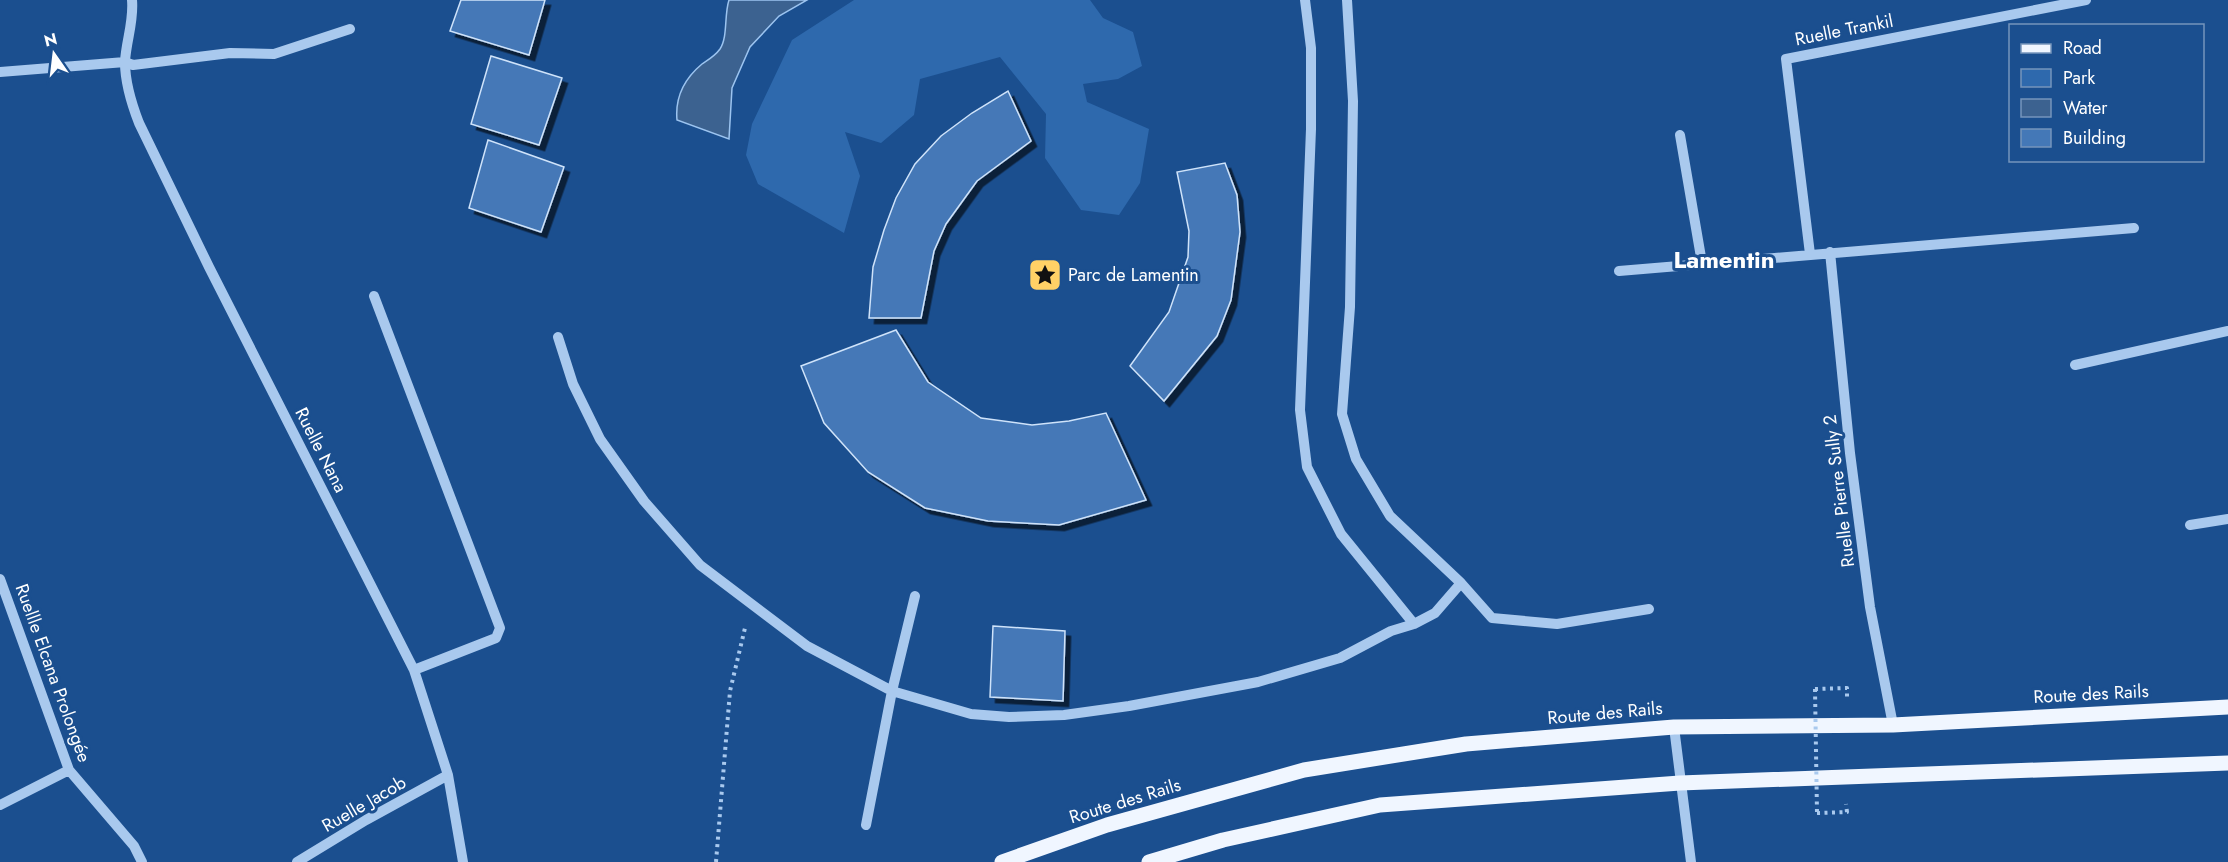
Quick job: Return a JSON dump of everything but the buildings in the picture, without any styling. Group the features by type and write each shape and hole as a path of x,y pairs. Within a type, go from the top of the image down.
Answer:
{"main road":[{"name":"Route des Rails","path":"1002,862 1107,825 1304,770 1466,744 1674,727 1893,724 2228,707"},
{"path":"1149,862 1223,840 1380,805 1680,783 2228,763"}],"street":[{"path":"125,62 134,18 132,0"},
{"path":"1305,0 1311,48 1311,129 1300,410 1307,467 1341,534 1414,624"},
{"path":"1347,0 1353,101 1350,307 1342,414 1356,459 1390,516 1461,584 1492,618 1557,624 1649,609"},
{"name":"Ruelle Trankil","path":"1810,254 1786,59 2086,0"},
{"path":"0,72 125,62 133,65 230,53 274,54 350,29"},
{"name":"Ruelle Nana","path":"125,62 132,104 139,123 209,267 414,670 448,775 464,862"},
{"path":"1680,135 1702,263"},
{"path":"1618,271 2134,228"},
{"name":"Ruelle Pierre Sully 2","path":"1830,252 1850,453 1870,607 1893,724"},
{"path":"374,296 500,628 496,639 414,670"},
{"path":"2074,365 2228,331"},
{"path":"558,337 573,384 600,438 644,501 700,565 807,646 892,691 970,714 1009,717 1064,715 1129,706 1258,682 1340,658 1391,630 1414,624 1435,613 1461,584"},
{"path":"2190,525 2228,519"},
{"name":"Ruellle Elcana Prolongée","path":"1,586 69,770 134,846 142,862"},
{"path":"866,825 892,691 915,596"},
{"path":"1674,727 1691,862"},
{"path":"0,805 69,770"},
{"name":"Ruelle Jacob","path":"297,862 366,820 448,775"}],"path":[{"path":"716,862 730,691 741,640 755,605"},
{"path":"1847,688 1815,689 1817,813 1847,812"}],"green space":[{"path":"854,0 1090,0 1103,18 1133,32 1142,66 1118,79 1083,84 1087,102 1149,129 1140,183 1119,215 1081,210 1045,158 1046,114 1000,57 920,79 914,115 881,143 845,132 860,176 844,233 758,184 746,155 752,124 792,40"}],"water":[{"path":"729,0 807,0 779,16 750,47 732,88 729,139 677,120 677,112 679,97 690,76 720,49 725,32"}],"place":[{"name":"Parc de Lamentin","path":"1045,275"}],"district":[{"name":"Lamentin","path":"1724,260"}]}
